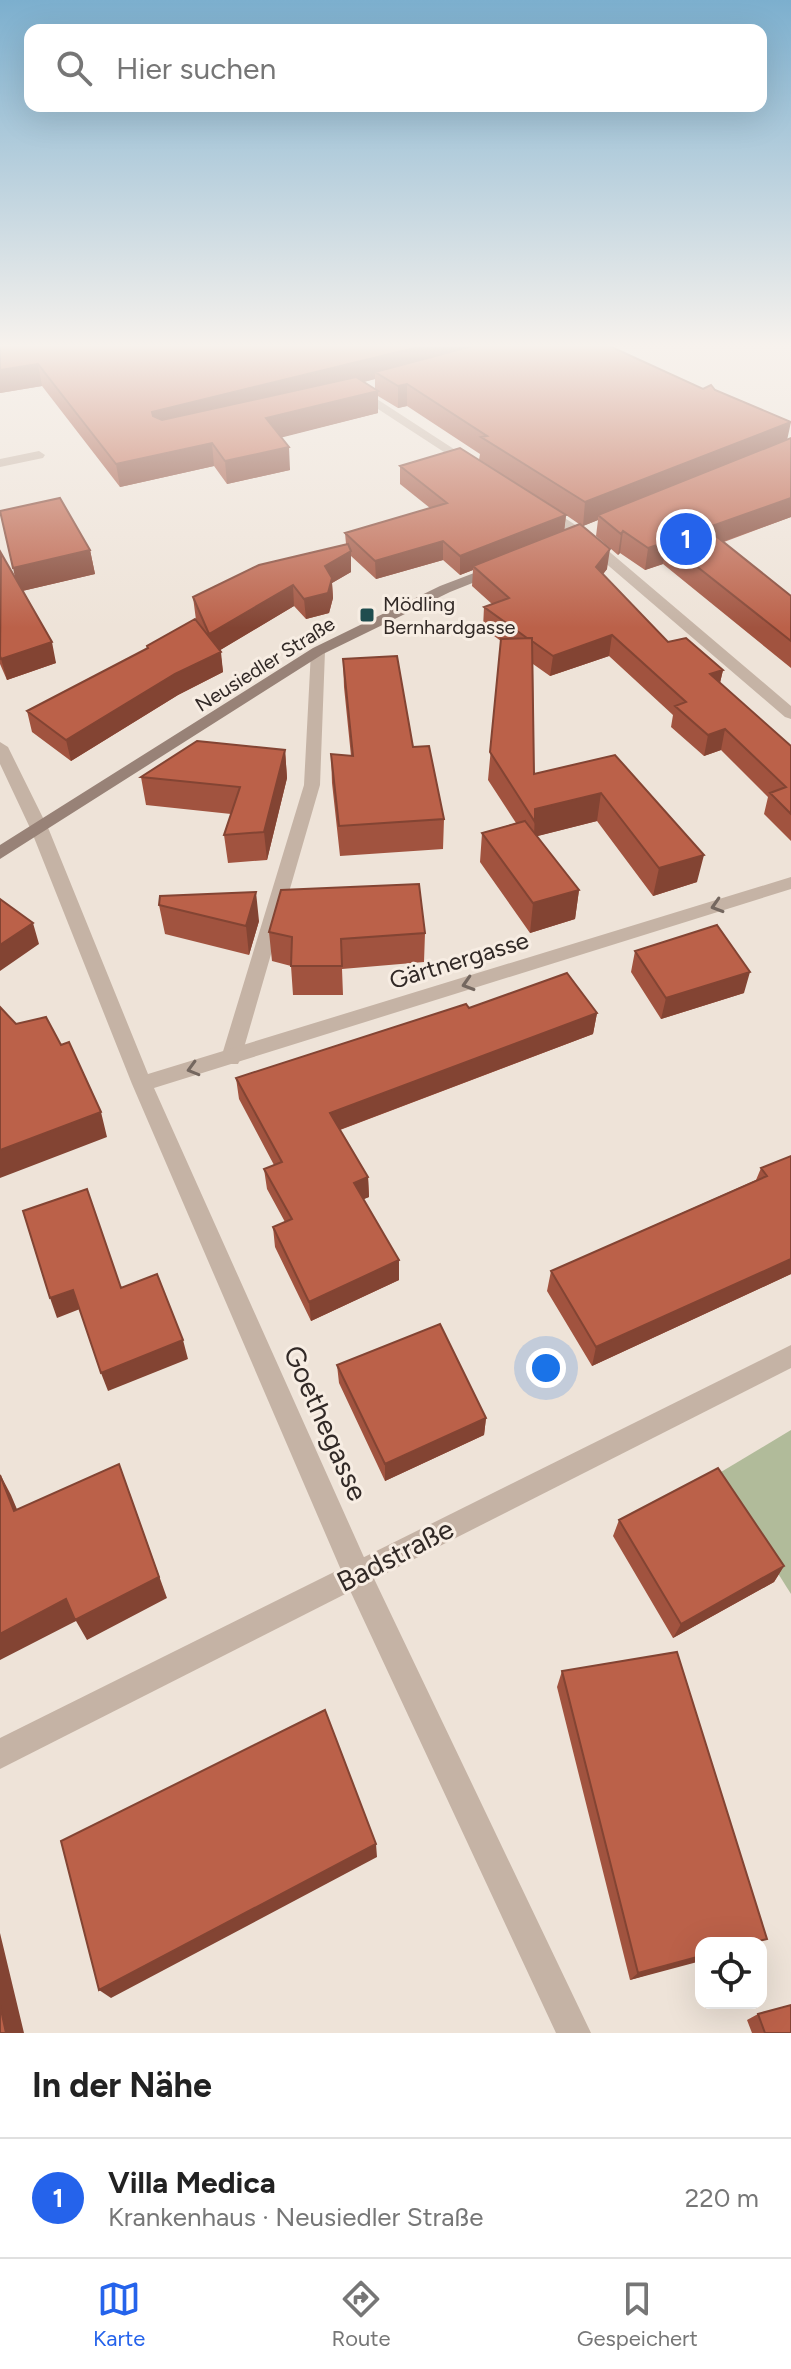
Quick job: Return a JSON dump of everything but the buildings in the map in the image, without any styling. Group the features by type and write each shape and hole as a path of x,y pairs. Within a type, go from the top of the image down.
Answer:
{"main road":[{"name":"Neusiedler Straße","path":"0,853 318,651 445,589 513,561"}],"street":[{"path":"432,439 489,475"},
{"path":"0,463 39,455"},
{"path":"528,500 580,534 791,714"},
{"path":"231,1058 312,785 318,651"},
{"name":"Goethegasse","path":"0,747 40,830 142,1084 357,1574 574,2033"},
{"name":"Gärtnergasse","path":"142,1084 791,883"},
{"name":"Badstraße","path":"0,1754 791,1356"}],"green space":[{"path":"791,1430 791,1594 716,1475"}],"place":[{"name":"Villa Medica","path":"686,539"},
{"name":"Mödling Bernhardgasse","path":"367,615"}]}
